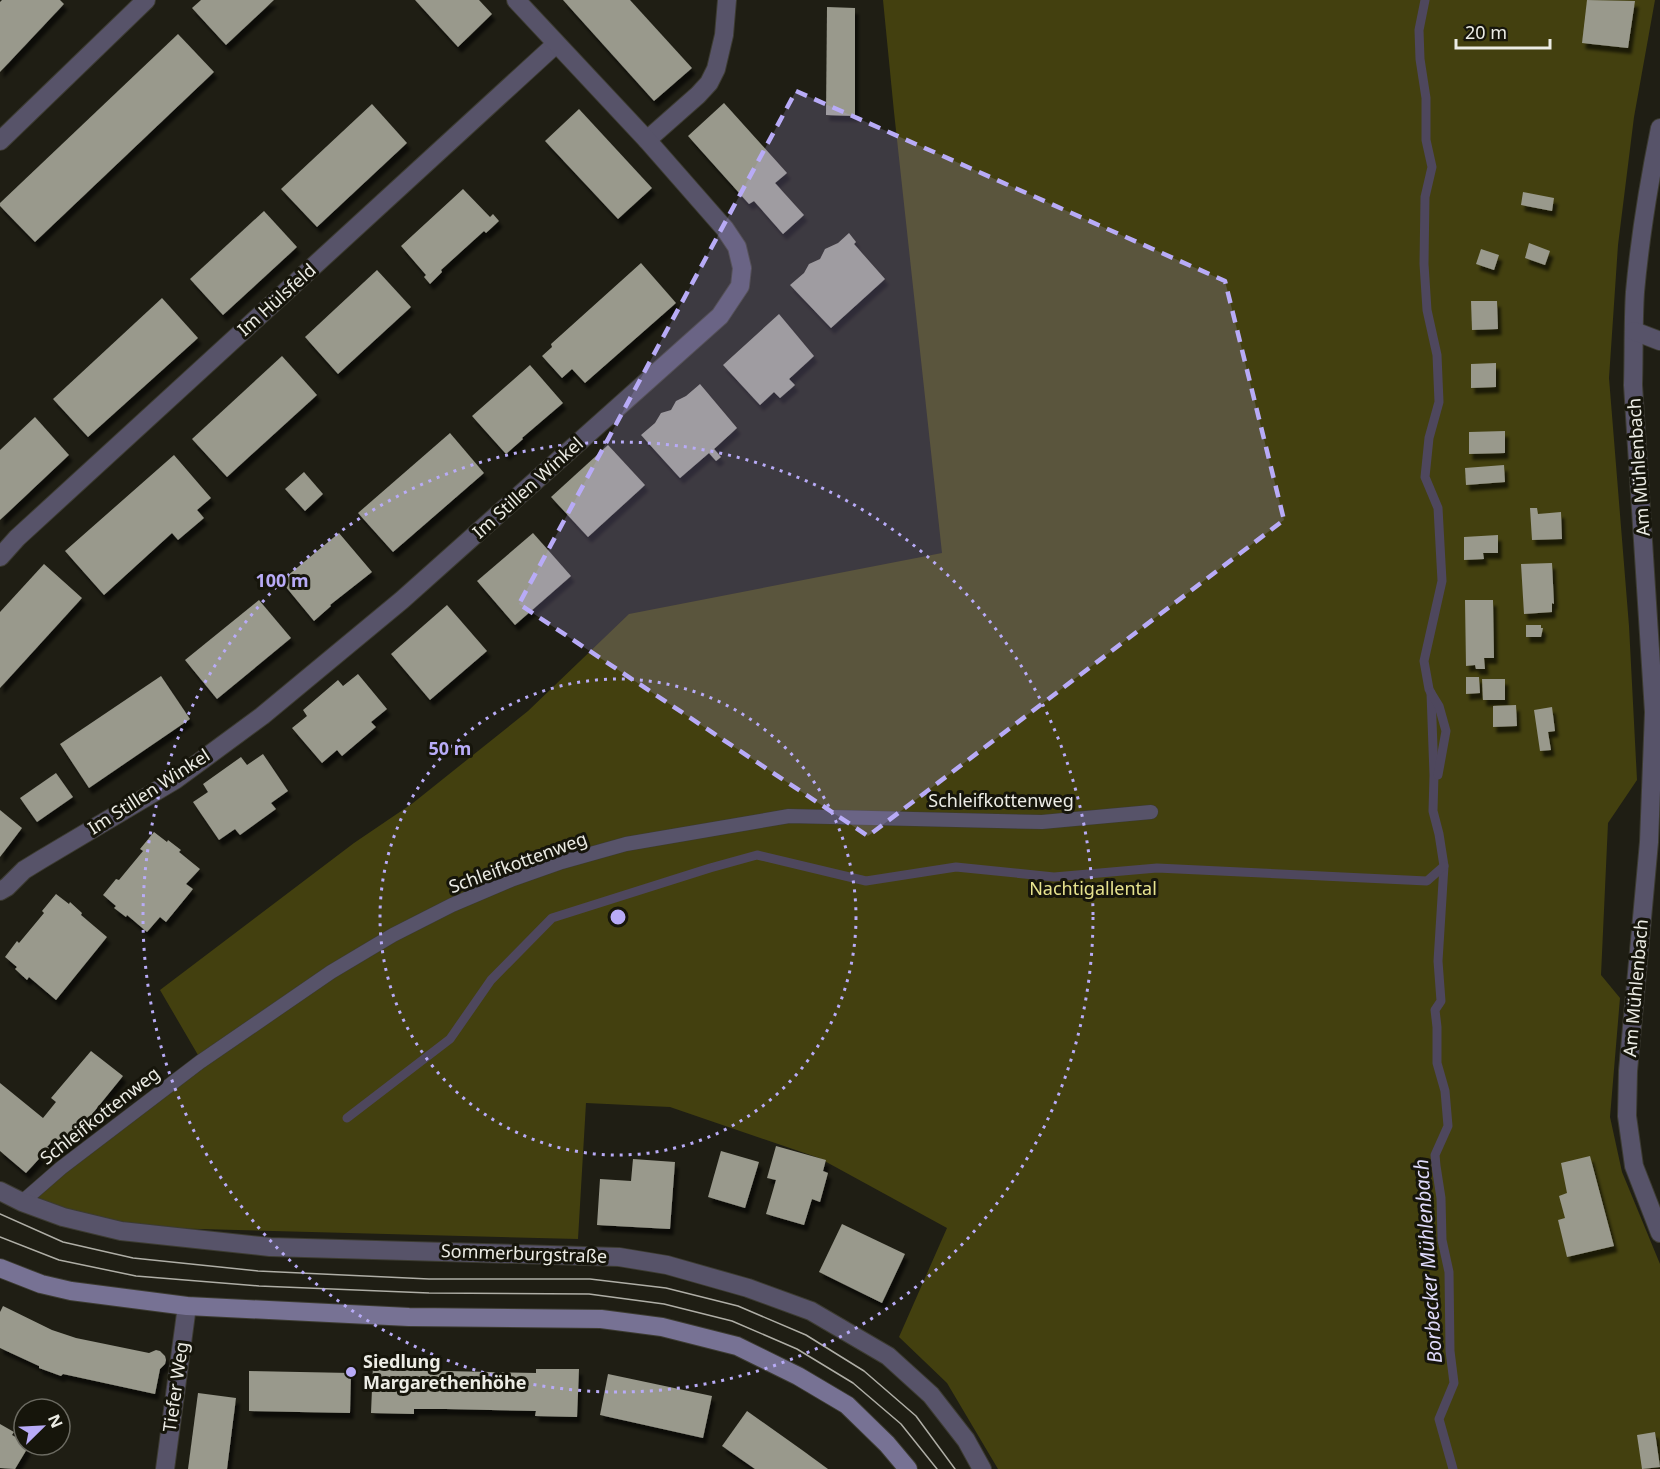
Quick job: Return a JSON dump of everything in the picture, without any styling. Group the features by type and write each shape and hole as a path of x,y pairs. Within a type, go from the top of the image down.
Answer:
{"street":[{"path":"0,141 146,0"},
{"name":"Im Stillen Winkel","path":"0,891 8,887 24,870 175,780 262,716 402,600 720,316 740,286 742,268 737,247 725,229 647,140 516,0"},
{"path":"647,140 709,83 716,69 724,35 727,0"},
{"name":"Im Hülsfeld","path":"0,556 556,44"},
{"name":"Am Mühlenbach","path":"1660,128 1648,193 1635,293 1633,385 1654,712 1649,842 1628,1071 1627,1116 1634,1166 1660,1233"},
{"path":"1634,331 1660,341"},
{"name":"Sommerburgstraße","path":"0,1191 63,1217 121,1231 270,1247 619,1257 667,1265 748,1288 811,1311 888,1356 931,1395 966,1440 982,1469"},
{"path":"0,1268 41,1284 71,1291 187,1306 409,1317 601,1318 663,1327 737,1346 798,1376 847,1406 887,1444 908,1469"},
{"name":"Tiefer Weg","path":"165,1469 187,1306"}],"lane":[{"name":"Schleifkottenweg","path":"22,1202 61,1168 200,1062 331,972 393,934 453,905 511,880 562,862 626,844 789,816 1042,822 1151,812"}],"highlighted area":[{"path":"796,91 1225,281 1284,520 868,836 519,604"}],"green space":[{"name":"Nachtigallental","path":"883,0 1655,0 1634,117 1618,245 1609,378 1629,626 1637,780 1608,823 1601,975 1620,998 1610,1117 1622,1172 1660,1264 1660,1469 998,1469 947,1383 899,1337 947,1228 819,1158 670,1107 586,1103 578,1239 125,1227 31,1199 205,1067 160,990 354,843 413,803 528,711 629,614 942,553"}],"building":[{"path":"2,0 60,0 64,4 0,72 0,2"},
{"path":"201,0 274,0 226,45 192,8"},
{"path":"415,0 479,0 492,14 458,47"},
{"path":"563,0 630,0 692,68 654,101"},
{"path":"1587,0 1635,1 1628,48 1582,43"},
{"path":"827,7 855,8 855,116 826,115"},
{"path":"178,34 214,72 35,242 0,206 0,203"},
{"path":"724,103 787,173 775,183 804,215 783,234 754,201 749,204 688,136"},
{"path":"372,104 407,143 317,227 281,189"},
{"path":"579,109 652,188 618,219 545,141"},
{"path":"463,189 490,217 493,214 499,221 486,233 484,231 441,270 442,272 430,284 424,277 426,275 401,246"},
{"path":"1523,192 1554,198 1552,211 1521,205"},
{"path":"264,211 297,247 223,315 190,279"},
{"path":"849,233 856,242 854,244 885,279 831,328 790,285 804,273 809,264 820,259 825,249 838,243"},
{"path":"1529,243 1550,251 1545,265 1525,258"},
{"path":"1481,249 1499,255 1494,270 1476,264"},
{"path":"641,263 676,303 585,383 572,369 562,378 542,356 552,347 551,344"},
{"path":"377,270 411,307 338,374 305,337"},
{"path":"162,298 198,338 88,437 53,399"},
{"path":"1471,301 1497,301 1498,329 1472,330"},
{"path":"779,314 814,356 789,379 795,385 780,398 774,392 760,405 723,365"},
{"path":"282,356 317,395 227,477 192,439"},
{"path":"1496,363 1496,387 1471,388 1471,364"},
{"path":"530,365 563,403 506,454 472,416"},
{"path":"700,384 737,428 714,449 721,457 716,461 709,453 680,478 641,435 655,423 661,413 671,410 676,401"},
{"path":"35,417 69,455 0,520 0,450"},
{"path":"1505,431 1505,453 1469,454 1469,432"},
{"path":"450,433 484,473 393,552 358,513"},
{"path":"608,445 645,485 588,537 551,497"},
{"path":"174,455 211,498 197,510 204,518 178,540 172,533 104,595 65,551"},
{"path":"1504,465 1505,482 1466,485 1465,468"},
{"path":"304,472 323,494 305,511 285,489"},
{"path":"1530,508 1537,508 1538,514 1561,512 1562,539 1532,540"},
{"path":"339,533 372,572 330,605 314,621 281,581"},
{"path":"533,533 571,576 515,625 477,581"},
{"path":"1498,535 1498,553 1483,553 1484,559 1464,560 1464,537"},
{"path":"1552,563 1554,604 1552,603 1552,612 1524,614 1521,564"},
{"path":"44,564 82,598 0,688 0,612"},
{"path":"259,600 291,638 217,699 185,660"},
{"path":"1465,600 1493,600 1494,658 1484,658 1485,669 1476,669 1475,665 1466,666"},
{"path":"447,605 487,651 430,700 391,654"},
{"path":"1526,625 1541,625 1543,628 1541,637 1526,637"},
{"path":"358,674 387,709 371,722 376,727 342,756 337,750 322,763 292,728 307,716 303,710 338,680 343,686"},
{"path":"161,676 190,719 89,788 60,744"},
{"path":"1466,677 1479,677 1480,693 1466,694"},
{"path":"1482,679 1505,679 1505,700 1483,700"},
{"path":"1516,705 1517,726 1493,727 1493,706"},
{"path":"1552,707 1555,731 1548,732 1551,750 1540,751 1534,710"},
{"path":"263,754 288,791 271,803 276,809 240,835 235,829 219,840 193,802 208,792 203,784 241,757 247,765"},
{"path":"56,773 73,797 37,822 20,798"},
{"path":"0,810 22,828 0,857"},
{"path":"154,832 181,850 179,852 200,869 186,884 193,889 166,922 160,917 147,932 127,915 126,917 114,908 116,906 103,895 143,851 140,849"},
{"path":"56,894 69,904 70,902 82,913 81,915 107,937 56,1000 29,977 27,980 5,957 44,913 42,911"},
{"path":"91,1051 123,1076 67,1145 63,1147 54,1139 47,1147 49,1148 26,1173 0,1151 0,1083 43,1118 56,1102 51,1098"},
{"path":"776,1146 826,1160 823,1171 828,1173 820,1202 812,1199 804,1225 766,1214 776,1180 767,1178"},
{"path":"721,1151 759,1162 745,1208 708,1197"},
{"path":"1590,1156 1614,1246 1567,1257 1558,1220 1565,1218 1559,1196 1567,1193 1561,1163"},
{"path":"633,1159 675,1162 670,1229 597,1225 600,1179 631,1181"},
{"path":"842,1224 905,1254 882,1303 819,1272"},
{"path":"3,1306 52,1330 76,1338 149,1353 160,1351 166,1360 160,1369 155,1394 63,1374 61,1376 39,1368 0,1348 0,1312"},
{"path":"373,1365 415,1365 415,1370 536,1373 536,1369 579,1369 577,1417 535,1416 536,1411 446,1409 414,1409 414,1414 371,1413"},
{"path":"249,1371 351,1373 350,1413 249,1411"},
{"path":"608,1374 712,1396 703,1438 600,1415"},
{"path":"198,1393 236,1398 227,1469 188,1469"},
{"path":"747,1411 828,1469 755,1469 722,1446"},
{"path":"0,1424 12,1431 12,1457 22,1457 15,1469 0,1468"},
{"path":"1655,1432 1660,1467 1642,1469 1637,1435"}],"waterway":[{"name":"Borbecker Mühlenbach","path":"1425,0 1419,30 1420,59 1426,98 1426,140 1432,167 1425,197 1424,264 1427,310 1437,355 1439,402 1429,438 1425,477 1438,508 1442,581 1424,661 1431,693 1433,811 1444,866 1438,961 1441,1001 1435,1010 1437,1063 1445,1091 1448,1126 1435,1155 1441,1198 1442,1240 1449,1272 1450,1351 1454,1383 1439,1419 1453,1469"},
{"name":"Borbecker Mühlenbach","path":"1431,693 1439,706 1446,731 1438,775"},
{"path":"347,1118 450,1039 491,980 552,918 757,855 866,881 956,867 1054,877 1157,868 1427,881 1444,866"}],"tram line":[{"path":"0,1214 63,1242 133,1258 258,1271 429,1279 590,1279 666,1288 738,1306 806,1335 864,1371 916,1416 955,1469"},
{"path":"0,1237 59,1260 136,1276 259,1286 429,1293 589,1294 664,1304 732,1321 797,1349 853,1383 901,1424 937,1469"}],"place":[{"name":"Siedlung Margarethenhöhe","path":"351,1372"}]}
